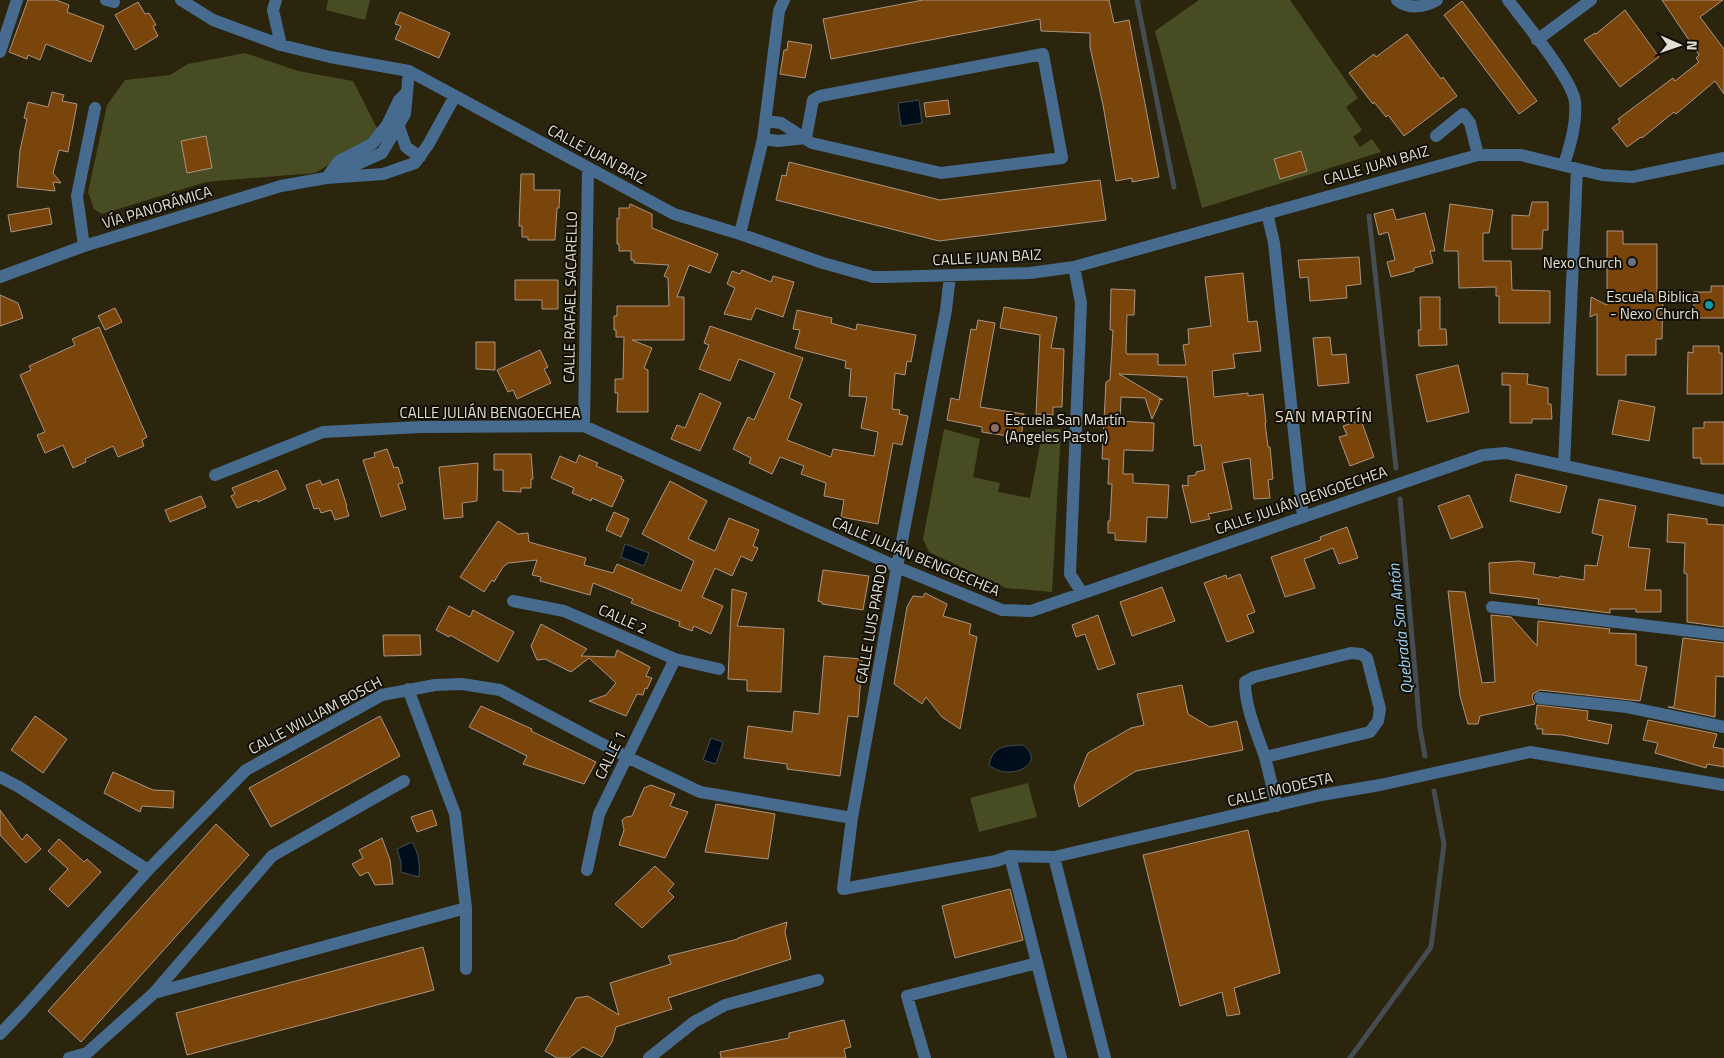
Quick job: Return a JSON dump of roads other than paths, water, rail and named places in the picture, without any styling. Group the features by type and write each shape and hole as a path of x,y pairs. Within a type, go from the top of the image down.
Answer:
{"street":[{"path":"0,52 17,0"},
{"name":"CALLE JUAN BAIZ","path":"181,0 213,20 280,45 330,57 409,71 674,214 740,234 823,263 873,276 1030,274 1074,267 1478,155 1521,155 1602,175 1632,177 1724,158"},
{"path":"276,0 273,10 280,45"},
{"path":"740,234 764,139 780,11 784,0"},
{"path":"1397,0 1399,3 1412,6 1425,6 1436,0"},
{"path":"1508,0 1569,83 1575,100 1572,140 1564,165"},
{"path":"1537,40 1591,0"},
{"path":"766,121 781,123 812,143 941,173 1062,158 1043,54 820,96 813,100 806,138"},
{"name":"VÍA PANORÁMICA","path":"326,178 382,153 405,114 409,71"},
{"name":"VÍA PANORÁMICA","path":"326,178 340,161 372,144 387,125 399,100 407,90"},
{"path":"399,127 406,147 420,157 455,96"},
{"path":"84,246 77,196 95,108"},
{"path":"1436,136 1463,114 1470,123 1478,155"},
{"path":"764,139 778,141 806,138"},
{"name":"VÍA PANORÁMICA","path":"0,277 84,246 281,186 326,178 383,174 415,162 420,157"},
{"name":"CALLE RAFAEL SACARELLO","path":"584,426 588,168"},
{"path":"1564,466 1577,169"},
{"path":"1267,213 1274,243 1303,517"},
{"path":"1074,267 1081,303 1070,574 1082,592"},
{"name":"CALLE LUIS PARDO","path":"843,889 852,818 946,310 950,276"},
{"name":"CALLE JULIÁN BENGOECHEA","path":"215,475 323,432 421,427 584,426 897,567 1002,610 1031,611 1483,455 1506,454 1724,501"},
{"name":"CALLE 2","path":"513,601 564,611 675,659 720,669"},
{"path":"1492,607 1724,635"},
{"path":"1265,757 1370,732 1378,721 1380,709 1367,658 1361,654 1351,653 1254,677 1245,682 1245,690 1277,806"},
{"name":"CALLE 1","path":"588,870 599,814 675,659"},
{"name":"CALLE WILLIAM BOSCH","path":"0,1034 22,1012 148,870 246,770 382,695 435,684 462,684 500,690 627,757 700,792 852,818"},
{"path":"408,689 455,814 466,908 466,969"},
{"path":"1540,698 1626,707 1724,727"},
{"name":"CALLE MODESTA","path":"843,889 1010,856 1054,857 1321,795 1380,785 1530,752 1724,785"},
{"path":"0,778 19,787 148,870"},
{"path":"69,1058 87,1053 154,993 272,856 404,781"},
{"path":"1010,856 1061,1058"},
{"path":"1054,857 1105,1058"},
{"path":"154,993 466,908"},
{"path":"925,1058 907,996 1037,963"},
{"path":"649,1058 694,1022 725,1005 818,980"}],"water":[{"path":"919,100 922,123 901,126 898,103"},
{"path":"625,544 649,553 644,566 621,557"},
{"path":"711,738 723,742 716,764 703,760"},
{"path":"1023,745 1030,752 1031,758 1029,764 1023,768 1007,772 989,765 991,758 997,750 1006,746"},
{"path":"412,842 418,859 419,877 401,872 401,862 397,849"}],"waterway":[{"path":"1137,0 1174,187"},
{"name":"Quebrada San Antón","path":"1369,216 1396,468"},
{"name":"Quebrada San Antón","path":"1400,499 1420,729 1425,756"},
{"name":"Quebrada San Antón","path":"1350,1058 1431,947 1444,844 1434,791"}],"place":[{"name":"Nexo Church","path":"1632,262"},
{"name":"Escuela Biblica - Nexo Church","path":"1709,305"},
{"name":"Escuela San Martín (Angeles Pastor)","path":"995,428"}],"district":[{"name":"SAN MARTÍN","path":"1324,416"}]}
